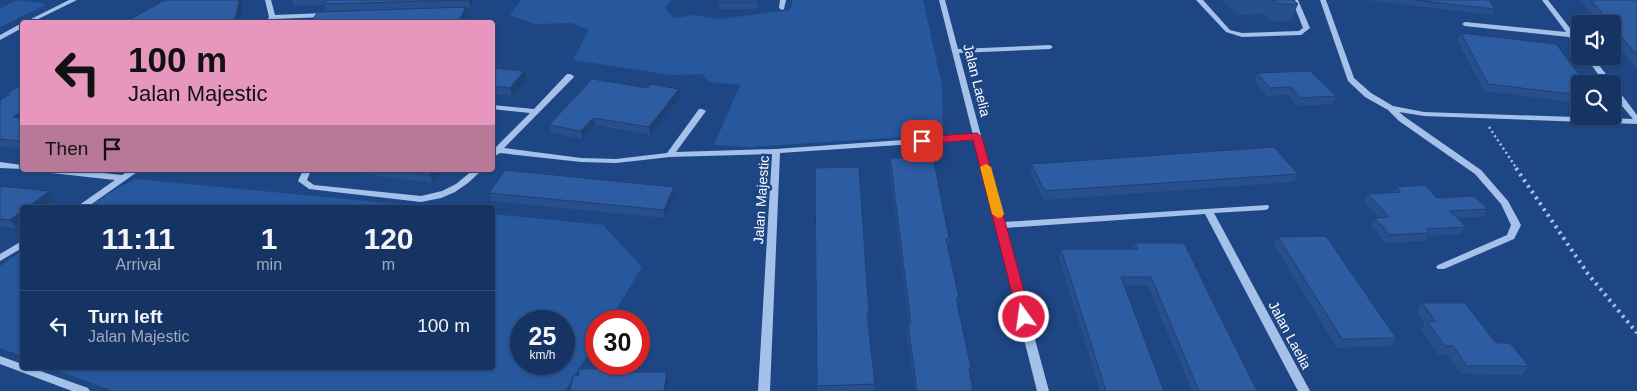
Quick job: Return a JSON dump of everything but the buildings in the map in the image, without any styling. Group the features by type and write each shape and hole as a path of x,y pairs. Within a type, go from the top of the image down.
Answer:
{"street":[{"path":"32,20 74,0"},
{"path":"268,0 270,20 330,15"},
{"path":"782,8 783,0"},
{"name":"Jalan Laelia","path":"942,0 1043,391"},
{"path":"1199,0 1228,31 1242,35 1301,33 1307,28 1295,0"},
{"path":"1323,0 1351,79 1368,95 1391,108 1402,119 1478,172 1505,203 1516,226 1511,237 1441,267"},
{"path":"1545,0 1571,34"},
{"path":"1465,24 1571,35"},
{"path":"0,38 20,26"},
{"path":"956,51 1050,47"},
{"path":"495,153 570,76"},
{"path":"1621,100 1637,121"},
{"path":"495,107 534,111"},
{"path":"1391,108 1424,114 1637,121"},
{"path":"670,155 702,111"},
{"name":"Jalan Majestic","path":"764,391 776,152 977,137"},
{"path":"495,153 616,161 670,155 776,152"},
{"path":"0,164 20,167"},
{"path":"69,172 122,178"},
{"path":"83,205 132,172"},
{"path":"306,172 302,182 312,187 421,199 437,198 452,192 476,172"},
{"path":"1001,226 1266,208"},
{"name":"Jalan Laelia","path":"1209,213 1304,391"},
{"path":"0,258 20,245"},
{"path":"0,360 20,367"},
{"path":"27,370 84,391"}],"path":[{"path":"1482,116 1588,274 1637,333"}],"shaded area":[{"path":"16,0 43,3 45,5 0,27 0,9"},
{"path":"521,0 671,0 665,8 674,18 694,15 720,19 790,10 793,0 923,0 942,86 943,131 920,136 751,147 714,145 740,85 710,82 702,74 670,75 573,60 589,30 572,23 534,24 510,15"},
{"path":"136,179 407,205 91,205 119,187"},
{"path":"495,214 603,225 642,267 616,310 585,310 585,359 575,375 575,310 510,310 510,375 575,375 565,391 113,391 56,370 495,370"},
{"path":"20,252 20,355 0,348 0,266"}],"slow traffic":[{"path":"986,167 998,214"}],"route":[{"path":"922,141 977,137 1024,317"}]}
